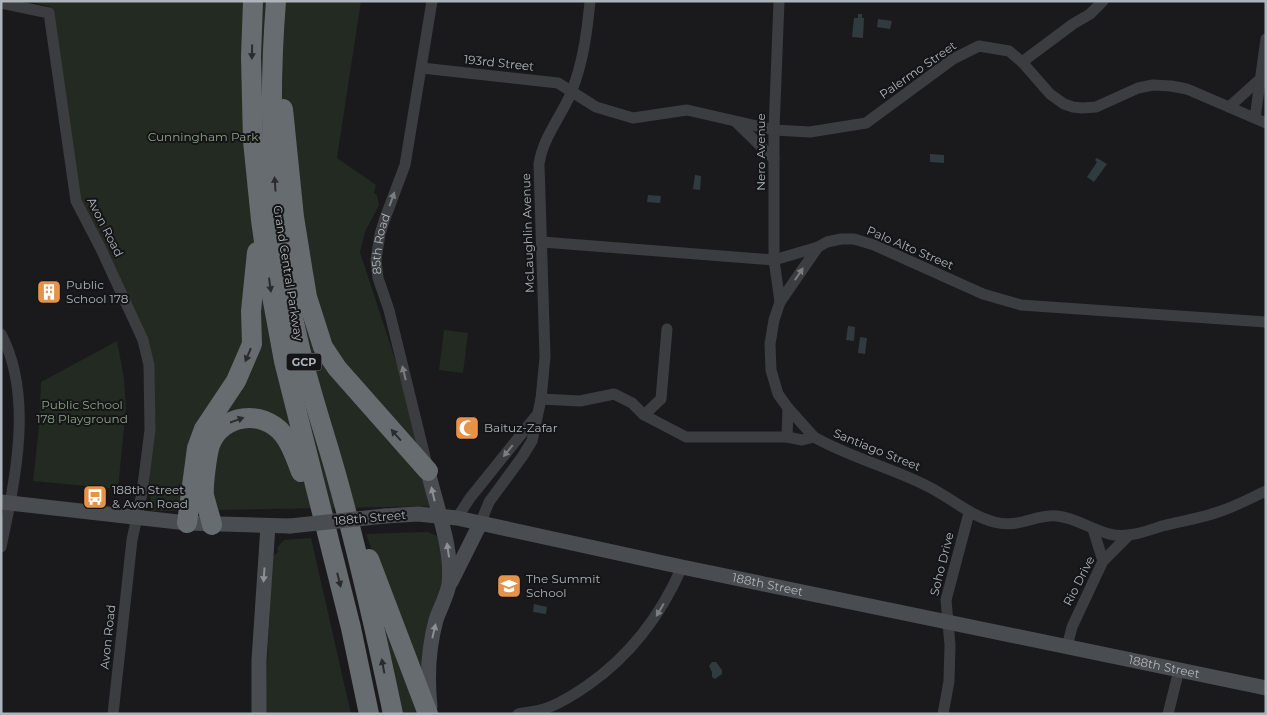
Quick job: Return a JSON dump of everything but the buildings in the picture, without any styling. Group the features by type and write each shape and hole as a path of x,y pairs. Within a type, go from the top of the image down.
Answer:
{"highway":[{"name":"Grand Central Parkway","path":"253,1 251,57 253,141 270,291 284,361 351,628 369,714"},
{"name":"Grand Central Parkway","path":"276,1 272,83 273,152 280,228 291,306 299,344 336,475 375,628 392,714"},
{"path":"273,34 288,149 294,217 316,350 364,543 421,700 429,714"},
{"path":"187,523 197,448 208,422 236,381 252,344 251,311 261,220"},
{"path":"307,297 319,337 332,362 428,471"},
{"path":"212,525 204,494 211,443 215,436 228,424 243,418 254,418 274,426 283,433 292,447 330,542"}],"street":[{"name":"85th Road","path":"432,1 405,165 380,234 376,260 378,278 389,310 439,516"},
{"name":"McLaughlin Avenue","path":"480,524 488,502 532,441 541,399 545,357 540,156 547,138 571,92 584,52 590,1"},
{"name":"Nero Avenue","path":"779,1 774,130 774,260 780,302"},
{"path":"1022,62 1072,24 1090,14 1103,1"},
{"name":"Avon Road","path":"1,3 49,13 76,201 101,249 143,340 149,365 150,430 142,493 132,540 114,714"},
{"path":"1260,120 1260,80 1266,39"},
{"name":"Palermo Street","path":"571,92 596,107 633,118 686,110 774,130 810,132 866,123 953,59 979,46 1009,50 1050,94 1064,104 1073,107 1096,107 1138,88 1154,85 1171,86 1187,89 1260,120"},
{"name":"193rd Street","path":"422,68 558,83 571,92"},
{"path":"1229,107 1260,80"},
{"path":"735,121 774,158"},
{"name":"Palo Alto Street","path":"542,242 774,260 818,247 827,242 854,239 874,245 983,294 1021,306 1266,322"},
{"name":"Nero Avenue","path":"814,438 778,394 771,370 770,344 774,320 780,302 818,247"},
{"path":"644,415 661,399 667,329"},
{"path":"1,334 15,368 20,419 6,502 1,547"},
{"path":"1,366 15,368"},
{"name":"Santiago Street","path":"541,399 580,400 614,394 632,403 644,415 686,437 787,437 802,440 814,438 933,488 969,513 996,523 1016,525 1042,517 1066,517 1093,529 1116,535 1129,535 1221,511 1266,491"},
{"path":"787,437 788,408"},
{"name":"McLaughlin Avenue","path":"457,518 470,498 538,413"},
{"path":"6,502 187,523 268,526 259,660 258,714"},
{"name":"Soho Drive","path":"943,714 949,681 946,600 969,513"},
{"name":"188th Street","path":"268,526 290,526 418,514 457,518 948,623 1266,688"},
{"path":"439,516 447,545 449,585"},
{"path":"429,714 429,657 436,621 449,585 480,524"},
{"path":"1093,529 1103,562"},
{"name":"Rio Drive","path":"1067,647 1072,627 1103,562 1129,535"},
{"path":"518,714 544,709 579,691 602,675 629,651 656,617 682,567"},
{"path":"1168,714 1179,670"}],"green space":[{"name":"Cunningham Park","path":"28,1 361,1 337,158 376,185 374,193 377,195 379,205 365,232 360,252 443,506 333,508 345,572 328,508 151,511 143,358 123,298 74,197 56,33 51,7"},
{"path":"444,330 468,333 463,373 439,370"},
{"name":"Public School 178 Playground","path":"117,341 124,378 126,407 118,489 33,481 39,427 41,382"},
{"path":"428,532 437,536 448,564 424,669 418,672 366,534"},
{"path":"311,538 351,714 265,714 272,557 278,552 277,548 284,540"},
{"path":"366,558 421,714 401,714"}],"shaded area":[{"path":"858,14 862,14 862,18 864,18 863,38 852,37 854,18 858,18"},
{"path":"878,19 892,21 890,29 877,27"},
{"path":"930,154 944,155 944,163 930,162"},
{"path":"1097,158 1107,164 1094,182 1087,177 1097,162 1095,160"},
{"path":"695,175 701,176 700,190 693,189"},
{"path":"648,195 661,196 660,203 647,202"},
{"path":"848,326 855,327 854,341 846,340"},
{"path":"860,337 867,338 865,354 858,353"},
{"path":"534,604 547,607 546,614 533,612"},
{"path":"712,662 716,662 722,670 722,674 715,679 712,677 709,666"}],"place":[{"name":"Public School 178","path":"49,292"},
{"name":"Baituz-Zafar","path":"467,428"},
{"name":"188th Street & Avon Road","path":"95,497"},
{"name":"The Summit School","path":"509,586"}]}
